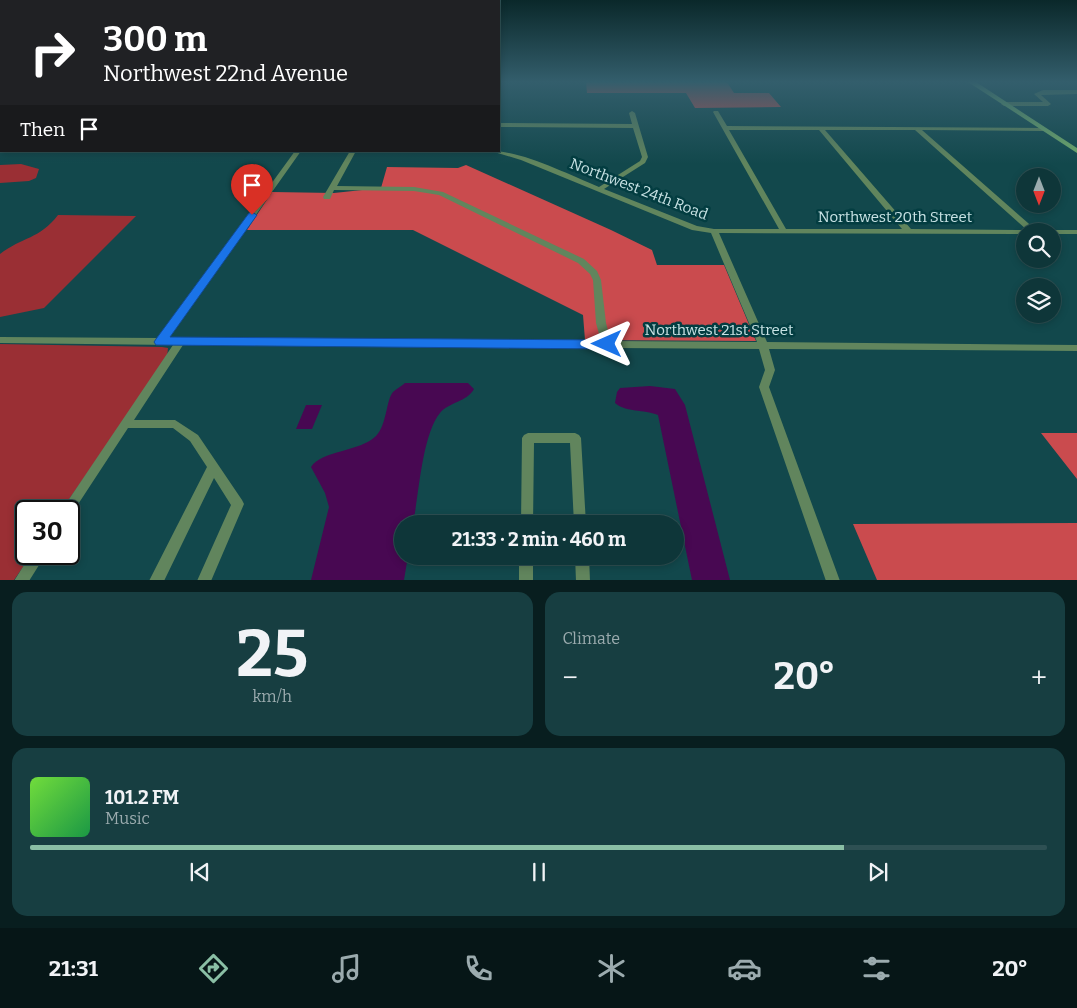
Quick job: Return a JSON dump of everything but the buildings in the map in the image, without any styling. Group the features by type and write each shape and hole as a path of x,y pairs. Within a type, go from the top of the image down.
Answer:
{"street":[{"path":"1012,109 1077,151"},
{"path":"716,112 783,230"},
{"path":"600,189 643,162 644,157 632,113"},
{"path":"500,125 636,126"},
{"path":"726,128 1043,129"},
{"path":"821,129 908,231"},
{"path":"917,129 1024,223"},
{"path":"161,342 297,152"},
{"path":"327,197 351,152"},
{"name":"Northwest 24th Road","path":"498,152 523,159 695,228 714,231 763,345 770,370 764,388 833,580"},
{"path":"332,188 414,189 441,193 581,261 594,274 597,280 601,323 607,344"},
{"name":"Northwest 20th Street","path":"714,231 1016,231"},
{"name":"Northwest 20th Street","path":"1061,232 1077,232"},
{"name":"Northwest 21st Street","path":"0,340 1077,348"},
{"path":"74,500 180,342"},
{"path":"125,424 175,424 194,438 238,504 204,580"},
{"path":"527,515 528,438 576,438 580,515"},
{"path":"156,580 213,467"},
{"path":"21,580 31,565"},
{"path":"526,565 526,580"},
{"path":"582,565 583,580"}],"shaded area":[{"path":"21,164 39,169 36,178 29,181 0,183 0,165"},
{"path":"466,165 652,250 657,265 724,265 756,341 585,340 583,315 413,230 247,230 272,192 334,193 381,188 387,167 458,168"},
{"path":"58,215 136,216 44,308 0,317 0,254 44,229"},
{"path":"0,344 168,348 167,357 69,500 15,500 15,565 24,565 14,580 0,580"},
{"path":"405,383 468,383 474,389 467,397 444,409 434,423 425,450 414,515 394,515 394,565 406,565 404,580 311,580 329,507 325,493 311,467 316,461 324,457 361,445 376,436 382,426 394,391"},
{"path":"650,386 675,389 685,405 730,580 692,580 684,541 684,515 679,515 658,415 630,410 615,403 617,392 620,388"},
{"path":"306,405 322,405 312,429 296,429"},
{"path":"1041,433 1077,433 1077,479"},
{"path":"1077,523 1077,580 877,580 853,524"}],"route":[{"path":"252,215 161,342 607,344"}]}
